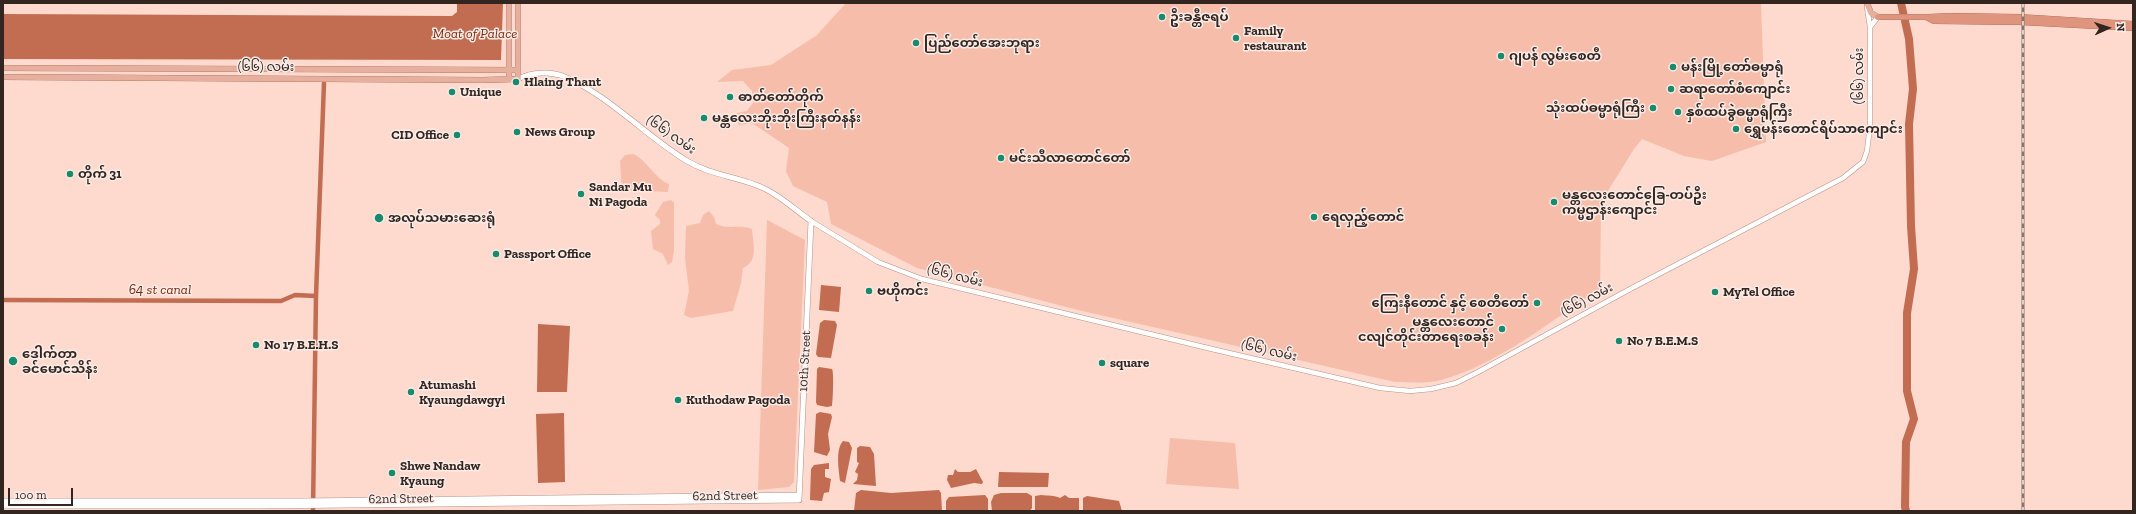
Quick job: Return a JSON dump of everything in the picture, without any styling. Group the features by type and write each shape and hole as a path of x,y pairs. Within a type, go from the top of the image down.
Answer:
{"highway":[{"path":"1878,17 2019,17 2133,24"},
{"path":"1926,17 1934,20 2018,22 2133,28"}],"main road":[{"path":"509,3 509,79"},
{"path":"518,3 518,79"},
{"path":"1867,5 1870,13 1878,17"},
{"name":"(၆၆) လမ်း","path":"3,68 518,70 528,74 554,73 569,79 617,110 689,162 711,173 760,187 811,221"},
{"name":"(၆၆) လမ်း","path":"3,77 518,79 528,74"},
{"name":"10th Street","path":"799,498 811,221"},
{"name":"62nd Street","path":"3,501 323,503 799,498"},
{"name":"62nd Street","path":"3,506 309,503"}],"street":[{"name":"(၆၆) လမ်း","path":"811,221 878,262 922,279 1380,388 1410,391 1431,389 1456,383 1478,372 1632,288 1843,178 1856,169 1863,162 1867,151 1870,126 1870,27 1867,5"},
{"path":"1870,27 1878,17"}],"shaded area":[{"path":"846,3 1761,3 1766,142 1712,161 1684,156 1642,139 1634,149 1601,202 1600,289 1504,353 1483,364 1441,380 1424,382 1395,382 1078,310 917,268 831,224 827,202 793,186 786,171 789,148 752,123 739,125 736,120 737,113 747,111 753,103 752,91 743,81 717,82 732,70 771,65 817,35"},
{"path":"633,154 642,160 659,178 669,184 668,192 622,190 620,161 625,155"},
{"path":"671,200 674,203 674,251 672,262 668,265 663,254 653,249 651,231 660,224 660,220 655,215 663,202"},
{"path":"709,211 714,217 716,224 720,226 752,229 754,252 751,261 743,268 741,283 733,311 691,318 684,315 689,291 685,258 686,226 700,223 703,215"},
{"path":"767,220 805,240 794,482 789,487 758,490"},
{"path":"1170,438 1235,443 1239,489 1166,484"}],"water":[{"name":"Moat of Palace","path":"457,3 503,3 501,60 3,59 3,14 452,16 457,12"},
{"path":"821,285 841,287 839,312 819,310"},
{"path":"824,320 835,321 837,325 831,358 818,357 816,354 820,323"},
{"path":"538,324 570,326 567,392 537,392"},
{"path":"819,367 832,369 833,371 832,406 827,407 817,405 816,402 817,369"},
{"path":"820,412 831,414 832,417 828,434 830,450 827,456 814,452 816,414"},
{"path":"564,413 565,482 538,483 536,414"},
{"path":"843,441 849,442 852,448 845,483 840,481 838,460 839,450"},
{"path":"860,446 870,447 874,454 876,486 853,484 857,480 858,474 855,472 859,463 857,462 857,448"},
{"path":"829,463 829,469 825,469 825,477 831,479 829,492 824,493 822,501 810,500 811,469 814,465"},
{"path":"955,469 958,472 970,472 976,469 983,482 982,484 974,483 951,488 947,480 948,475 953,475"},
{"path":"999,472 1049,473 1048,487 998,487"},
{"path":"861,490 891,493 939,490 941,493 942,511 854,511 856,493"},
{"path":"1001,493 1027,493 1032,496 1032,508 1030,511 992,511 991,502 994,495"},
{"path":"985,495 988,499 988,511 946,510 946,501 949,497"},
{"path":"1041,495 1060,498 1065,495 1069,498 1079,498 1079,511 1035,511 1035,496"},
{"path":"1087,496 1119,501 1122,511 1083,511 1083,498"}],"waterway":[{"path":"1901,3 1909,39 1913,89 1909,124 1911,226 1914,269 1907,313 1907,391 1914,419 1906,442 1906,511"},
{"name":"64 st canal","path":"313,511 316,296 324,83"},
{"name":"64 st canal","path":"3,300 281,301 295,295 316,296"}],"railway":[{"path":"2023,3 2023,511"}],"place":[{"name":"ဦးခန္တီဇရပ်","path":"1162,17"},
{"name":"Family restaurant","path":"1236,38"},
{"name":"ပြည်တော်အေးဘုရား","path":"916,43"},
{"name":"ဂျပန် လွမ်းစေတီ","path":"1501,56"},
{"name":"မန်းမြို့တော်ဓမ္မာရုံ","path":"1673,67"},
{"name":"Hlaing Thant","path":"516,82"},
{"name":"ဆရာတော်စံကျောင်း","path":"1671,89"},
{"name":"Unique","path":"452,92"},
{"name":"ဓာတ်တော်တိုက်","path":"730,97"},
{"name":"သုံးထပ်ဓမ္မာရုံကြီး","path":"1653,108"},
{"name":"နှစ်ထပ်ခွဲဓမ္မာရုံကြီး","path":"1678,112"},
{"name":"မန္တလေးဘိုးဘိုးကြီးနတ်နန်း","path":"704,118"},
{"name":"ရွှေမန်းတောင်ရိပ်သာကျောင်း","path":"1736,129"},
{"name":"News Group","path":"517,132"},
{"name":"CID Office","path":"457,135"},
{"name":"မင်းသီလာတောင်တော်","path":"1001,158"},
{"name":"တိုက် 31","path":"70,174"},
{"name":"Sandar Mu Ni Pagoda","path":"581,194"},
{"name":"မန္တလေးတောင်ခြေ-တပ်ဦး ကမ္မဌာန်းကျောင်း","path":"1554,202"},
{"name":"ရေလှည့်တောင်","path":"1314,217"},
{"name":"အလုပ်သမားဆေးရုံ","path":"379,218"},
{"name":"Passport Office","path":"496,254"},
{"name":"ဗဟိုကင်း","path":"869,291"},
{"name":"MyTel Office","path":"1715,292"},
{"name":"ကြေးနီတောင် နှင့် စေတီတော်","path":"1537,303"},
{"name":"မန္တလေးတောင် ငလျင်တိုင်းတာရေးစခန်း","path":"1502,329"},
{"name":"No 7 B.E.M.S","path":"1619,341"},
{"name":"No 17 B.E.H.S","path":"256,345"},
{"name":"ဒေါက်တာ ခင်မောင်သိန်း","path":"13,361"},
{"name":"square","path":"1102,363"},
{"name":"Atumashi Kyaungdawgyi","path":"411,392"},
{"name":"Kuthodaw Pagoda","path":"678,400"},
{"name":"Shwe Nandaw Kyaung","path":"392,473"}]}
